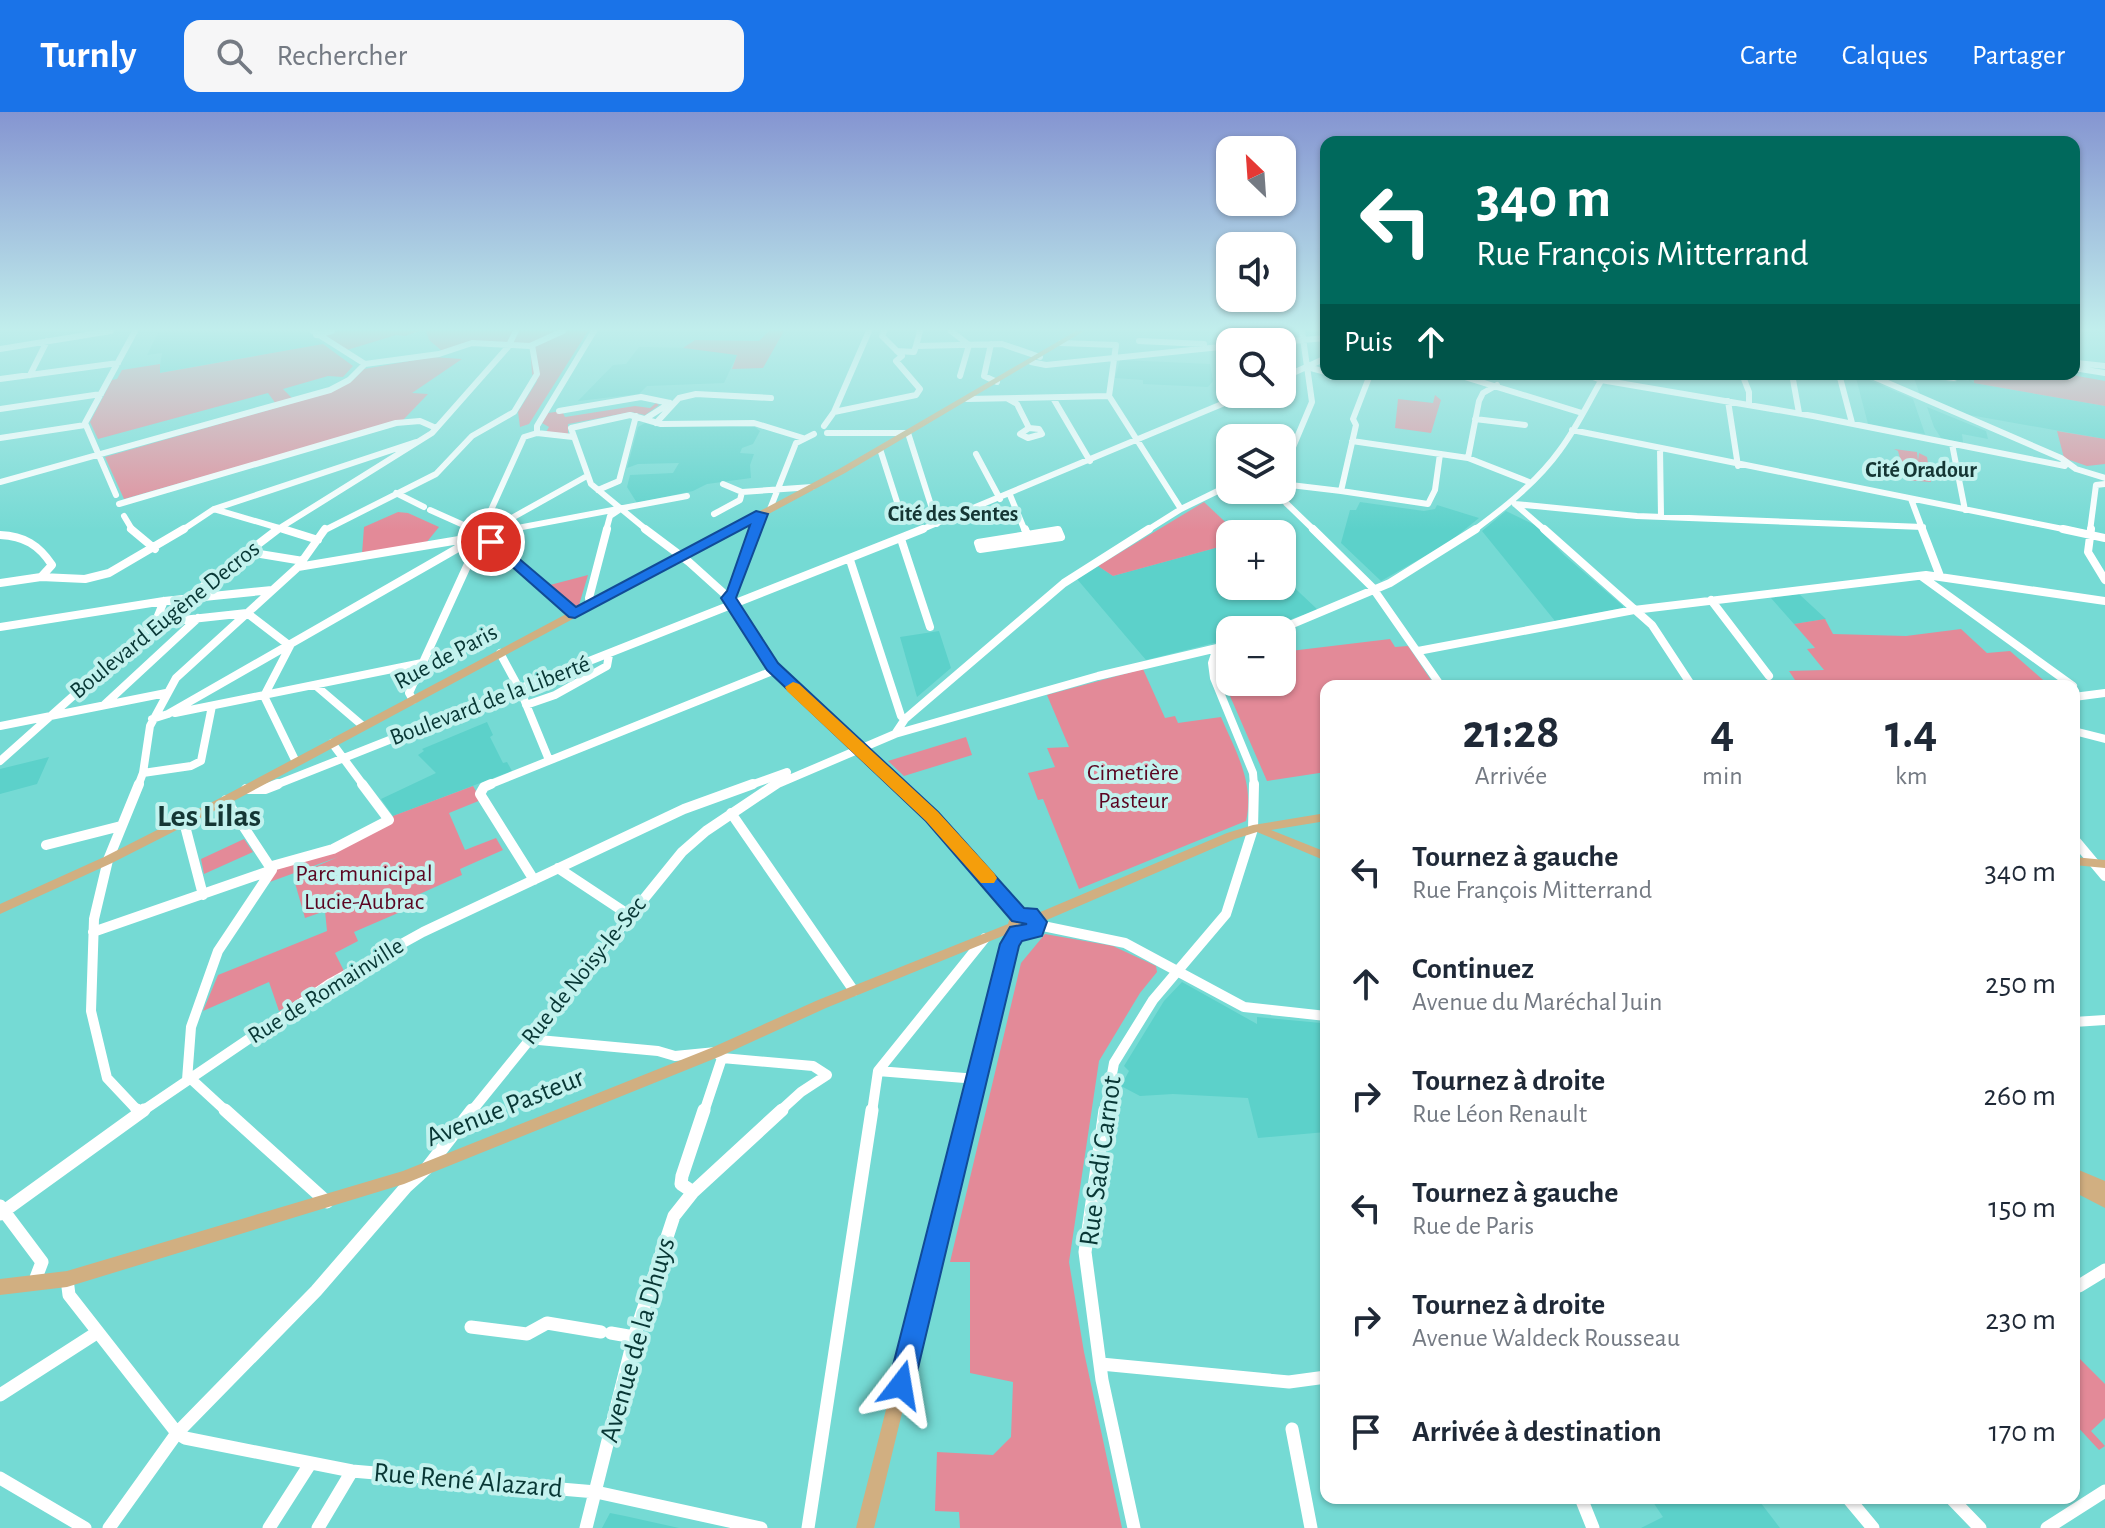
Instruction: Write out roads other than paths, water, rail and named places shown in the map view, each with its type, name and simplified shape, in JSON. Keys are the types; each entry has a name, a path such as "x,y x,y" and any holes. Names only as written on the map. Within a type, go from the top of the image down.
{"main road":[{"name":"Rue de Paris","path":"0,909 108,860 245,790 766,512 970,397"},
{"path":"865,1528 1016,925 1030,915 1037,922 1253,829 1320,818"},
{"path":"1253,829 1320,855"},
{"path":"2080,862 2100,864"},
{"name":"Avenue Pasteur","path":"0,1287 67,1279 327,1202 427,1168 719,1055 854,991 1016,925 1032,933 1037,922"},
{"path":"2080,1178 2105,1188"},
{"path":"2080,1188 2105,1201"}],"street":[{"path":"0,406 80,397"},
{"path":"85,425 99,397"},
{"path":"0,482 305,397"},
{"name":"Boulevard Eugène Decros","path":"0,761 155,623 277,529 419,443 464,397"},
{"path":"140,1113 107,1078 91,1011 93,932 108,860 143,773 152,719 176,678 300,564 325,529 341,518 436,474 472,436 514,412 523,397"},
{"path":"536,432 556,397"},
{"path":"559,411 641,397"},
{"path":"642,397 675,401 694,397"},
{"path":"760,397 771,398"},
{"path":"826,430 840,397"},
{"path":"834,412 906,397"},
{"path":"967,399 1079,397"},
{"path":"1110,397 1136,443 1181,509"},
{"path":"1296,436 1312,402 1311,397"},
{"path":"1341,491 1356,425 1353,419 1360,397"},
{"path":"1468,458 1482,397"},
{"path":"1534,397 1582,413"},
{"path":"1296,624 1375,591 1461,541 1511,503 1553,459 1591,397"},
{"path":"1708,397 2065,466 2105,481"},
{"path":"1749,397 1749,405"},
{"path":"1796,397 1799,413"},
{"path":"1845,397 1852,423"},
{"path":"1920,397 2061,458 2068,466 2105,481"},
{"path":"1007,398 1017,404 1029,428"},
{"path":"1017,404 1025,398"},
{"path":"1053,398 1090,461"},
{"path":"645,419 675,401"},
{"path":"656,423 675,401"},
{"path":"1728,401 1738,466"},
{"name":"Boulevard de la Liberté","path":"245,790 265,789 609,655 731,602 850,560 1010,495 1216,407"},
{"path":"598,490 619,481 636,416"},
{"path":"803,438 754,423 656,423 636,416 573,426 573,437 587,476 598,490 619,510 682,556 731,602 775,670 932,817 1016,925"},
{"path":"1475,419 1525,425"},
{"path":"119,504 396,423 420,421 436,428"},
{"path":"85,425 116,495"},
{"path":"0,438 85,425"},
{"path":"731,602 775,490 796,443 803,438 826,430 856,436 908,433 937,524"},
{"path":"1572,430 2105,538"},
{"path":"486,533 524,437 536,432 573,437"},
{"path":"1352,441 1468,458 1529,482"},
{"path":"0,583 41,577 80,579 102,576 155,549 214,509 409,442 419,443"},
{"path":"1952,444 1965,510"},
{"path":"1660,448 1661,516"},
{"path":"880,449 897,502"},
{"path":"976,454 1000,499"},
{"path":"1296,486 1428,504 1435,490 1440,454"},
{"path":"2061,458 2065,466"},
{"path":"168,714 587,476"},
{"path":"2105,481 2096,485 2088,534 2088,552 2105,580"},
{"path":"723,484 742,492 812,487"},
{"path":"714,514 740,500 742,492"},
{"path":"895,734 905,719 1064,583 1181,509 1216,492"},
{"path":"396,493 486,533 575,613"},
{"path":"1010,495 1029,538"},
{"path":"248,552 300,564 474,540 486,533 687,496"},
{"path":"1911,499 1940,576"},
{"path":"1511,503 1661,516 1923,527"},
{"path":"1511,503 1658,633 1688,680"},
{"path":"2092,503 2105,505"},
{"path":"1287,504 1375,591 1437,680"},
{"path":"214,509 318,540"},
{"path":"590,605 589,598 610,516 619,510"},
{"path":"124,516 130,529 155,549"},
{"path":"0,535 22,537 38,546 52,565 41,577"},
{"path":"1029,538 980,549 978,543 1029,538"},
{"path":"901,539 930,627"},
{"path":"413,700 409,693 474,540"},
{"path":"850,560 901,716 905,719"},
{"path":"1418,651 1634,610 1921,576 1940,576 2105,601"},
{"path":"1921,576 2066,680"},
{"path":"0,627 164,601 272,590"},
{"path":"1711,600 1769,676"},
{"path":"164,601 155,623 247,613 290,646"},
{"path":"104,705 198,618"},
{"path":"264,696 290,646"},
{"path":"858,747 1098,676 1216,648"},
{"name":"Rue Sadi Carnot","path":"1216,651 1212,663 1216,683"},
{"path":"500,653 520,690 549,760"},
{"path":"526,705 555,695 607,666 609,655"},
{"path":"152,719 422,663"},
{"path":"534,880 480,794 481,789 775,670"},
{"path":"315,685 363,726"},
{"path":"2080,691 2084,694"},
{"path":"0,726 166,693"},
{"path":"2080,695 2105,693"},
{"path":"264,696 296,762"},
{"name":"Rue Sadi Carnot","path":"1134,1528 1102,1380 1085,1252 1114,1063 1153,1000 1226,914 1253,829 1256,801 1253,773 1221,696"},
{"path":"143,773 191,766 201,761 212,706"},
{"path":"2080,733 2105,739"},
{"path":"93,932 287,864 387,823 389,817 332,743"},
{"name":"Rue de Romainville","path":"2,1210 323,988 423,932 684,809 776,780 858,747"},
{"name":"Rue de Noisy-le-Sec","path":"109,1528 177,1433 316,1291 406,1187 427,1168 528,1039 682,852 776,780"},
{"path":"226,800 272,868"},
{"path":"731,813 854,991"},
{"path":"184,822 203,895"},
{"path":"46,845 121,826"},
{"path":"2080,845 2100,864 2105,876"},
{"path":"272,868 218,951 191,1027 188,1079 327,1202"},
{"path":"558,868 629,915"},
{"path":"1037,922 1125,943 1244,1007 1320,1016"},
{"path":"808,1528 878,1071 986,937"},
{"path":"2080,1022 2105,1020"},
{"path":"528,1039 658,1051 675,1056 719,1055 682,1176 681,1184 693,1192"},
{"name":"Avenue de la Dhuys","path":"586,1528 634,1337 674,1216 693,1192 801,1092 827,1075 813,1066 719,1055"},
{"path":"878,1071 977,1079"},
{"path":"2,1210 42,1262 34,1283"},
{"path":"2080,1285 2105,1270"},
{"path":"67,1279 69,1295 177,1433"},
{"path":"471,1327 527,1334 547,1323 634,1337"},
{"path":"0,1395 98,1332"},
{"path":"1101,1364 1289,1382 1320,1378"},
{"path":"1292,1429 1311,1528"},
{"name":"Rue René Alazard","path":"177,1433 185,1438 352,1471 596,1492 761,1528"},
{"path":"269,1528 310,1464"},
{"path":"318,1528 352,1471"},
{"path":"0,1478 77,1526"},
{"path":"2080,1500 2105,1491"},
{"path":"1583,1504 1593,1528"},
{"path":"1853,1504 1873,1528"},
{"path":"1957,1504 1980,1528"},
{"path":"2047,1528 2072,1504"}],"district":[{"name":"Cité Oradour","path":"1921,470"},
{"name":"Cité des Sentes","path":"953,514"},
{"name":"Les Lilas","path":"209,816"}],"park label":[{"name":"Cimetière Pasteur","path":"1133,787"},
{"name":"Parc municipal Lucie-Aubrac","path":"364,888"}]}
